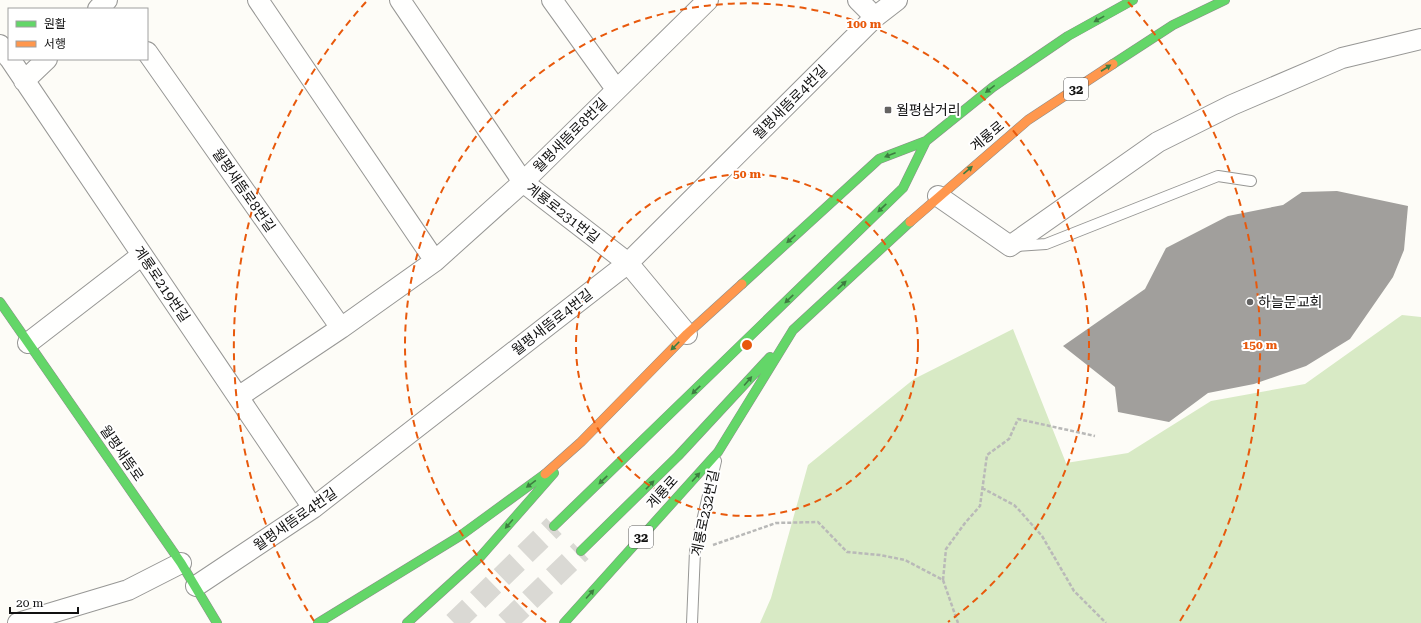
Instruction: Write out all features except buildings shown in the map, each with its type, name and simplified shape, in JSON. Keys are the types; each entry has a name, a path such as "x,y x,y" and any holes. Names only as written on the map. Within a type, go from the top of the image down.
{"main road":[{"path":"407,623 481,556 581,442 686,334 879,159 926,141 999,82 1068,36 1133,0"},
{"name":"계룡로","path":"793,330 938,196 1028,120 1173,25 1225,0"},
{"path":"554,526 903,188 926,141"},
{"name":"월평새뜸로","path":"0,302 181,563 217,623"},
{"path":"581,551 642,493 727,404 793,330"},
{"name":"32","path":"718,452 793,330"},
{"path":"318,623 460,536 547,472 581,442"},
{"name":"계룡로","path":"564,623 718,452"}],"street":[{"path":"86,0 92,8"},
{"path":"99,8 107,0"},
{"path":"258,0 435,260"},
{"name":"계룡로231번길","path":"400,0 523,182 628,263 686,334"},
{"name":"월평새뜸로8번길","path":"552,0 616,89"},
{"name":"월평새뜸로8번길","path":"238,396 341,328 435,260 523,182 616,89 689,7 708,0"},
{"path":"858,0 875,17"},
{"name":"월평새뜸로4번길","path":"196,586 313,508 628,263 875,17 897,0"},
{"path":"938,196 1010,246 1158,142 1232,105 1342,58 1398,43 1421,40"},
{"name":"계룡로219번길","path":"0,45 8,57"},
{"name":"월평새뜸로8번길","path":"148,53 341,328"},
{"name":"계룡로219번길","path":"10,60 313,508"},
{"path":"24,81 46,60"},
{"path":"28,343 142,255"},
{"path":"18,623 128,590 181,563"}],"lane":[{"path":"1010,246 1046,244 1218,176 1251,181"},
{"name":"계룡로232번길","path":"692,623 695,551 718,452"}],"path":[{"path":"958,623 943,580 946,549 965,523 980,506 987,455 1008,439 1018,419 1095,436"},
{"path":"982,488 1014,505 1019,510 1042,536 1074,591 1106,623"},
{"path":"695,551 776,523 818,522 847,552 880,554 905,560 943,580"}],"green space":[{"path":"1402,315 1421,317 1421,623 760,623 771,598 808,465 914,379 1013,329 1066,463 1128,453 1211,401 1305,384"}],"tunnel":[{"path":"454,623 554,526"},
{"path":"506,623 581,551"}],"traffic: fast":[{"path":"742,284 879,159 926,141 993,87 1068,36 1133,0"},
{"path":"1113,64 1173,25 1225,0"},
{"path":"554,526 903,188 926,141"},
{"path":"564,623 718,452 793,330 910,222"},
{"path":"0,302 181,563 217,623"},
{"path":"581,551 678,456 770,357"},
{"path":"407,623 481,556 554,473"},
{"path":"318,623 460,536 545,474"}],"traffic: slow":[{"path":"910,222 1028,120 1113,64"},
{"path":"545,474 581,442 687,334 742,284"}],"place":[{"name":"월평삼거리","path":"888,110"},
{"name":"하늘문교회","path":"1250,302"}]}
